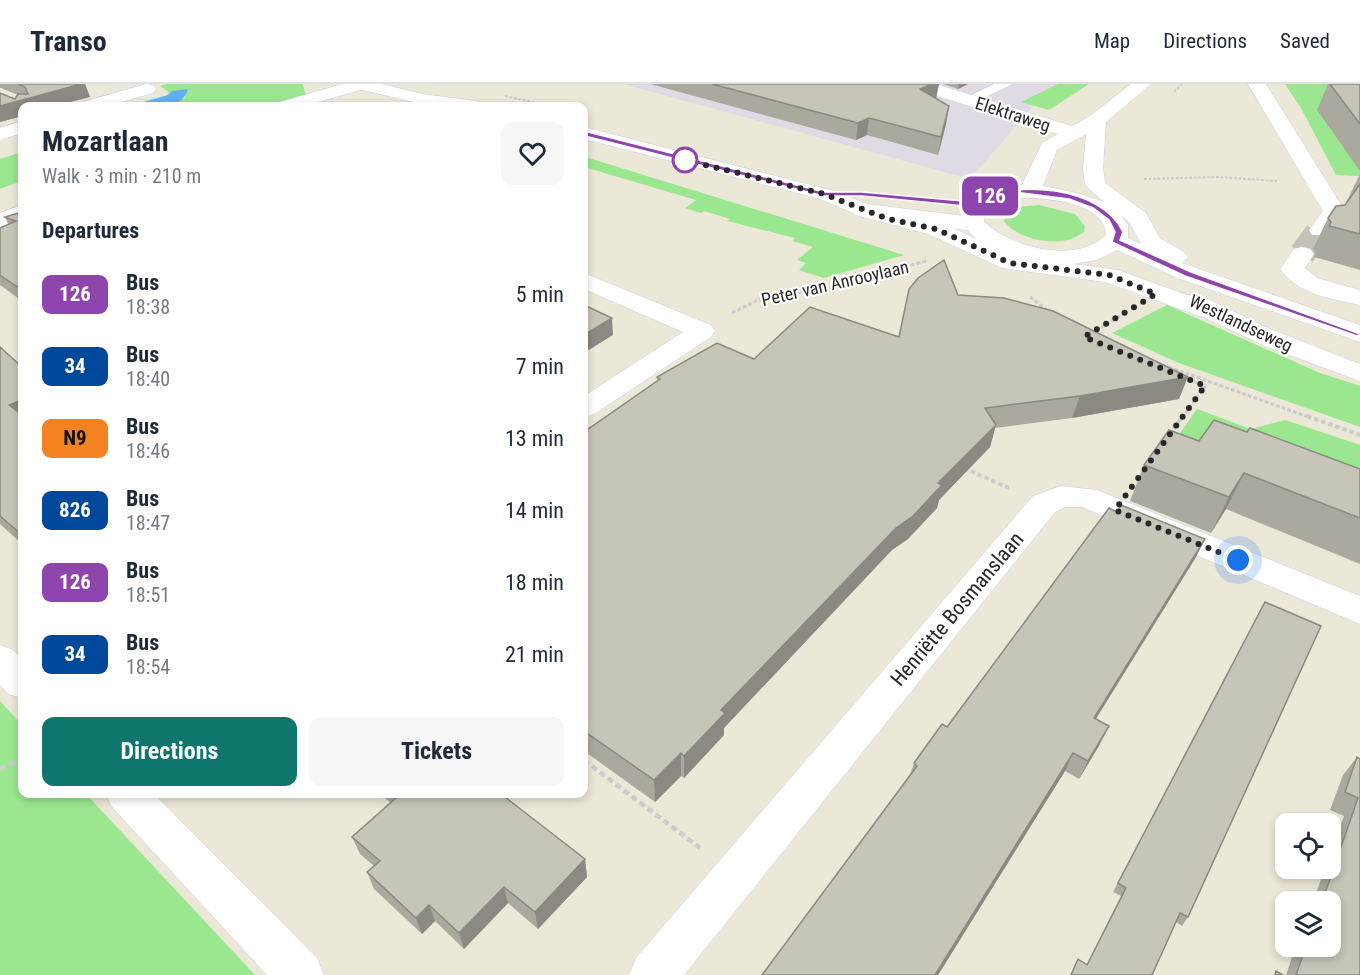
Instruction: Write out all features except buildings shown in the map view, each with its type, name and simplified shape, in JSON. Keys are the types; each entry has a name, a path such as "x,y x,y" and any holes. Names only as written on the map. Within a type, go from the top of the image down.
{"street":[{"path":"299,102 360,84 422,99 446,102"},
{"path":"412,84 438,91 463,102"},
{"name":"Elektraweg","path":"918,84 1074,133"},
{"path":"1030,191 1049,147 1097,120 1142,84"},
{"path":"1257,84 1334,211 1320,230"},
{"path":"103,102 147,89"},
{"path":"1097,120 1093,169 1095,185 1138,218 1151,242 1160,250 1249,296"},
{"path":"0,134 18,128"},
{"path":"1071,197 1074,133"},
{"path":"588,134 824,194 863,210 936,229 1010,263 1109,275 1210,312"},
{"path":"824,194 862,194 974,214 992,240 1022,251 1058,256 1091,253 1106,248 1115,241 1119,232 1113,219 1096,206 1071,197 1030,191 997,194 974,214 910,214 863,210"},
{"path":"0,221 18,214"},
{"name":"Westlandseweg","path":"1115,241 1188,274 1360,334"},
{"name":"Westlandseweg","path":"1091,253 1168,286 1210,312 1360,373"},
{"path":"1302,254 1292,269 1308,283 1360,298"},
{"path":"588,282 702,331"},
{"path":"588,405 702,331"},
{"path":"1044,504 1061,496 1086,497 1360,611"},
{"name":"Henriëtte Bosmanslaan","path":"653,975 1044,504"},
{"path":"0,660 18,679"},
{"path":"131,798 300,975"}],"lane":[{"path":"968,100 1006,84"}],"path":[{"path":"1181,85 1190,86"},
{"path":"1141,179 1218,177 1317,183"},
{"name":"Peter van Anrooylaan","path":"702,331 762,298 834,286 928,260"},
{"path":"1025,292 1048,311"},
{"path":"1095,342 1084,337 1156,294"},
{"path":"1083,330 1101,338"},
{"path":"1153,361 1360,435"},
{"path":"1161,368 1205,386 1164,443"},
{"path":"960,467 1044,504"},
{"path":"0,769 18,761"},
{"path":"588,763 735,876"}],"shaded area":[{"path":"623,84 1067,84 1034,105 970,179"}],"green space":[{"path":"167,84 303,84 305,93 309,94 282,102 178,102 186,97 172,92 168,95 141,102 167,95 169,92 160,86"},
{"path":"1058,84 1089,84 1049,110 1021,102"},
{"path":"1285,84 1360,84 1360,176 1336,175 1301,108"},
{"path":"18,153 18,182 0,189 0,159"},
{"path":"588,158 904,255 824,278 799,270 806,263 797,260 813,247 793,241 795,238 727,221 730,219 704,211 701,213 685,208 696,200 588,168"},
{"path":"1039,205 1075,214 1085,226 1084,232 1065,240 1042,241 1020,234 1004,221 1008,211 1015,207"},
{"path":"1167,305 1320,373 1360,386 1360,427 1179,363 1112,333"},
{"path":"1197,409 1251,429 1285,420 1360,445 1360,508 1176,439"},
{"path":"0,701 18,721 18,798 90,798 255,975 0,975"}],"water":[{"path":"188,89 179,102 144,102 168,95 172,91"}],"tunnel":[{"path":"1302,254 1320,230"}],"bus line":[{"name":"126","path":"588,134 824,194 862,194 975,204 990,196 1022,190 1071,197 1096,206 1113,219 1119,232 1115,241 1188,274 1360,334"}],"route":[{"path":"685,160 824,194 888,219 936,229 993,258 1010,263 1039,269 1109,275 1156,294 1084,337 1205,386 1115,510 1238,560"}]}
